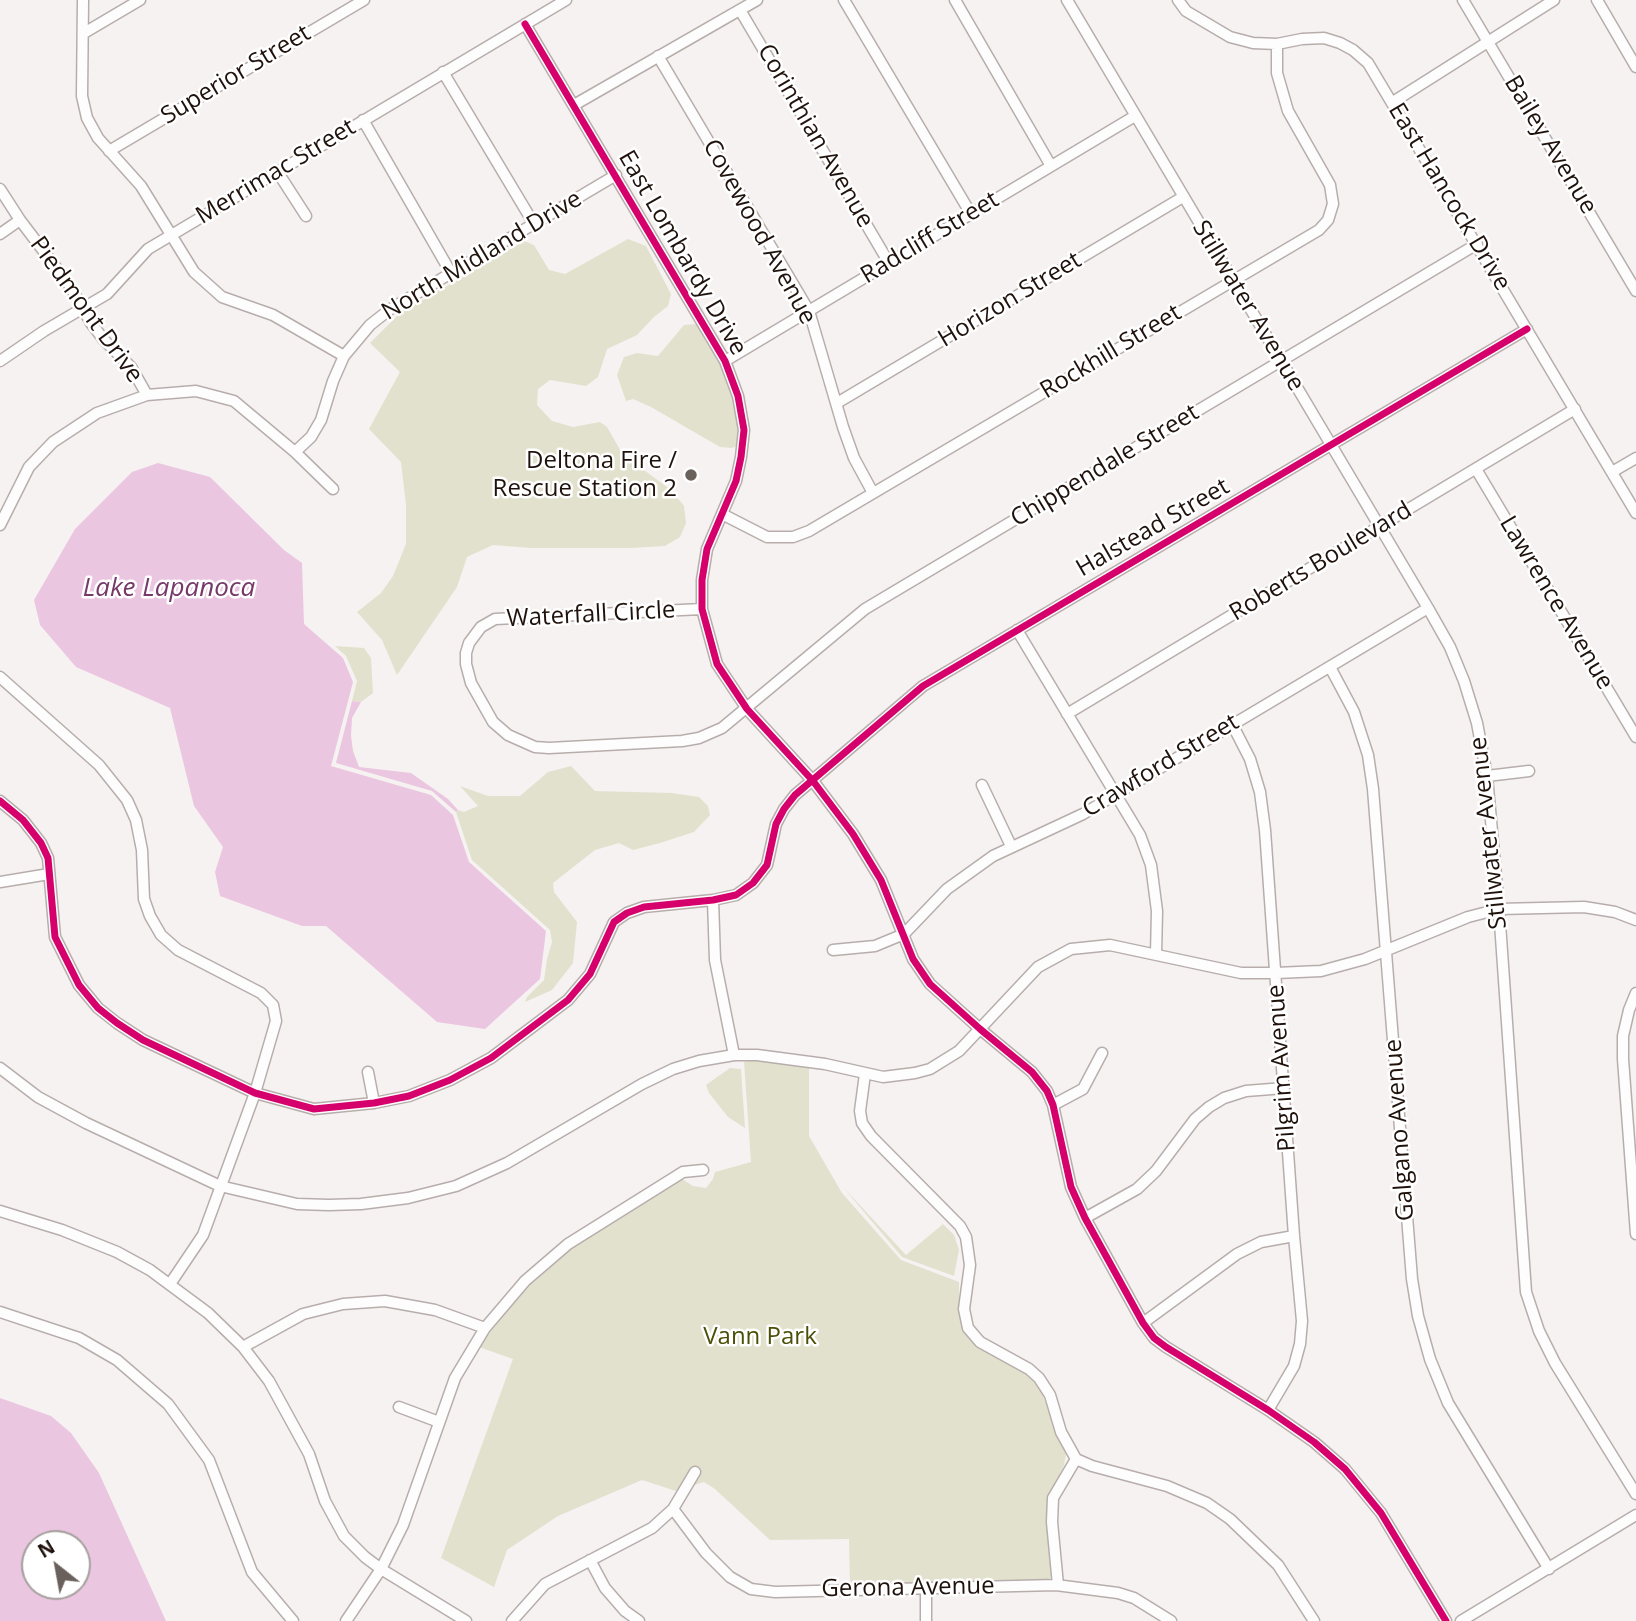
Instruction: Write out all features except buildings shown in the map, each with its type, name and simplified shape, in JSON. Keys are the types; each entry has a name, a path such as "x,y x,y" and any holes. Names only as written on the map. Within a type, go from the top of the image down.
{"street":[{"path":"83,0 82,96 87,118 98,138 141,186 194,272 222,297 273,315 344,356"},
{"path":"84,33 140,0"},
{"name":"Superior Street","path":"109,151 364,0"},
{"name":"Merrimac Street","path":"0,361 107,294 148,248 566,0"},
{"path":"574,105 757,0"},
{"path":"844,0 971,214"},
{"path":"955,0 1051,166"},
{"name":"Stillwater Avenue","path":"1067,0 1428,608 1450,647 1464,681 1477,723 1487,776 1526,1292 1539,1331 1555,1363 1636,1494"},
{"name":"East Hancock Drive","path":"1178,0 1186,11 1230,37 1253,43 1277,44 1302,38 1324,38 1340,43 1368,63 1636,513"},
{"name":"Bailey Avenue","path":"1463,0 1636,291"},
{"path":"1392,102 1554,0"},
{"path":"1597,0 1636,67"},
{"name":"Corinthian Avenue","path":"740,10 889,263"},
{"name":"East Lombardy Drive","path":"525,24 725,361 738,396 744,430 736,481 707,549 702,580 702,609 717,664 747,709 813,781 853,834 881,880 913,959 930,984 1032,1072 1047,1091 1053,1105 1072,1187 1085,1218 1154,1338 1268,1409 1314,1442 1345,1469 1381,1513 1446,1621"},
{"name":"Rockhill Street","path":"722,514 767,537 793,537 809,531 1319,230 1328,220 1333,204 1330,185 1288,111 1279,85 1277,44"},
{"name":"Covewood Avenue","path":"658,56 809,311 854,458 873,493"},
{"path":"443,72 534,224"},
{"name":"Radcliff Street","path":"725,361 1135,116"},
{"path":"362,120 452,273"},
{"path":"277,171 306,216"},
{"name":"North Midland Drive","path":"295,452 311,437 321,420 344,356 370,325 389,310 616,175"},
{"name":"Piedmont Drive","path":"0,190 65,278 91,323 131,367 147,395"},
{"name":"Horizon Street","path":"837,403 1183,197"},
{"path":"0,234 20,220"},
{"name":"Chippendale Street","path":"747,709 865,609 1477,244"},
{"name":"Halstead Street","path":"0,801 23,821 41,843 48,858 55,937 79,985 98,1008 143,1040 255,1093 314,1108 374,1103 409,1096 450,1080 491,1058 568,1000 590,974 614,922 628,913 644,907 736,895 753,883 766,865 776,824 795,795 923,686 1527,329"},
{"path":"0,525 29,467 53,442 97,413 147,395 196,391 234,401 295,452 333,489"},
{"name":"Roberts Boulevard","path":"1068,714 1574,409"},
{"path":"1612,472 1636,458"},
{"name":"Lawrence Avenue","path":"1476,469 1636,737"},
{"name":"Crawford Street","path":"904,934 947,889 973,869 1011,846 1054,829 1428,608"},
{"name":"Waterfall Circle","path":"702,609 495,620 481,627 469,643 466,664 471,684 493,722 508,735 535,747 699,738 722,729 747,709"},
{"path":"1017,630 1140,835 1151,865 1157,911 1156,954"},
{"name":"Galgano Avenue","path":"1329,667 1354,712 1368,755 1378,832 1412,1279 1418,1316 1430,1359 1448,1403 1549,1569"},
{"path":"0,677 99,765 127,800 136,820 142,850 144,899 161,935 178,950 261,993 273,1005 276,1021 255,1093 203,1236 170,1284"},
{"name":"Pilgrim Avenue","path":"1232,724 1250,760 1260,792 1265,830 1302,1321 1294,1366 1268,1409"},
{"path":"1487,776 1529,771"},
{"path":"982,785 1011,846"},
{"path":"0,882 49,874"},
{"path":"713,900 715,960 734,1055"},
{"path":"0,1068 38,1097 86,1123 220,1186 297,1203 329,1205 408,1198 456,1186 507,1163 578,1124 642,1084 673,1069 734,1055 783,1058 883,1077 930,1069 959,1051 1038,967 1071,949 1110,945 1241,973 1321,971 1387,951 1468,917 1499,909 1584,907 1636,919"},
{"path":"833,950 875,946 904,934"},
{"path":"1636,993 1623,1036 1631,1088 1636,1234"},
{"path":"1053,1105 1083,1089 1102,1053"},
{"path":"368,1072 374,1103"},
{"path":"865,1074 860,1111 862,1123 871,1136 960,1226 966,1237 970,1265 964,1309 968,1328 979,1342 1029,1369 1039,1378 1050,1395 1061,1432 1076,1459 1092,1466 1167,1486 1207,1503 1230,1518 1278,1564 1314,1621"},
{"path":"1085,1218 1137,1189 1156,1171 1195,1119 1209,1107 1224,1098 1246,1091 1284,1088"},
{"path":"346,1621 381,1569 403,1525 455,1378 485,1328 525,1281 568,1244 683,1172 703,1170"},
{"path":"0,1211 62,1230 117,1252 150,1270 208,1313 243,1347 269,1381 294,1422 309,1454 325,1500 344,1536 381,1569 466,1621"},
{"path":"1143,1323 1237,1254 1261,1242 1294,1236"},
{"path":"243,1347 303,1314 342,1304 385,1301 435,1310 485,1328"},
{"path":"0,1312 79,1338 117,1360 168,1404 209,1460 252,1572 293,1621"},
{"path":"399,1407 439,1422"},
{"path":"1058,1585 1052,1522 1054,1498 1076,1459"},
{"path":"512,1621 545,1584 652,1528 673,1509 695,1472"},
{"name":"Gerona Avenue","path":"673,1509 706,1553 730,1577 751,1589 775,1592 1058,1585 1118,1593 1143,1603 1171,1621"},
{"path":"1461,1621 1636,1515"},
{"path":"590,1560 605,1588 625,1611 639,1621"},
{"path":"926,1587 926,1621"}],"green space":[{"path":"628,239 646,246 671,294 668,306 637,335 607,349 598,377 586,386 550,380 538,389 537,405 552,421 573,427 600,422 607,427 623,455 670,489 684,506 686,523 680,537 665,546 630,548 531,548 493,545 467,557 457,587 397,675 382,640 357,612 381,593 393,576 406,544 406,505 401,462 369,429 400,372 370,343 399,314 524,241 534,245 549,270 565,274"},
{"path":"699,324 724,371 734,403 739,432 737,446 732,448 720,447 633,399 626,401 617,375 624,357 637,353 658,356 684,325"},
{"path":"335,646 364,648 371,658 373,693 361,702 352,701 357,681 346,656"},
{"path":"571,766 595,791 671,793 699,797 708,806 710,815 694,832 660,843 633,850 619,843 595,850 553,883 554,892 577,922 573,963 552,990 525,1002 544,980 552,942 550,930 472,860 456,812 464,812 478,806 460,786 488,796 520,796 548,772"},
{"name":"Vann Park","path":"775,1061 809,1068 809,1136 842,1193 901,1260 959,1282 959,1308 963,1327 1030,1376 1041,1391 1066,1454 1049,1499 1048,1538 1055,1568 1050,1578 1045,1581 850,1584 849,1539 770,1540 704,1482 676,1491 642,1480 558,1516 507,1550 494,1587 441,1558 513,1359 479,1347 518,1296 577,1244 682,1179 693,1186 706,1188 715,1172 751,1162 744,1062"},
{"path":"730,1068 741,1069 745,1128 728,1117 706,1085"},
{"path":"843,1187 906,1255 943,1224 954,1235 959,1250 954,1276 902,1257"}],"water":[{"name":"Lake Lapanoca","path":"158,463 210,477 284,550 302,563 304,624 343,658 353,682 331,766 431,795 453,815 469,862 546,931 540,979 485,1029 437,1022 326,926 302,926 220,896 215,872 223,847 194,806 170,708 76,667 40,625 34,600 75,529 132,472"},
{"path":"352,701 361,702 352,718 351,736 359,767 411,773 448,799 458,810 456,812 432,791 336,763"},
{"path":"0,1398 51,1416 71,1433 99,1473 166,1621 0,1621"}],"cycle path":[{"path":"525,24 725,361 738,396 744,430 741,457 736,481 707,549 702,580 702,609 717,664 747,709 813,781 853,834 881,880 913,959 930,984 1032,1072 1047,1091 1053,1105 1071,1187 1085,1218 1154,1338 1268,1410 1314,1442 1345,1469 1381,1513 1446,1621"},
{"path":"0,801 23,820 41,843 48,858 55,937 79,985 98,1008 117,1023 143,1040 255,1093 314,1109 374,1103 409,1096 450,1080 491,1058 568,1000 590,974 614,922 627,913 644,907 736,895 753,883 767,865 776,824 795,795 923,686 1527,329"}],"place":[{"name":"Deltona Fire / Rescue Station 2","path":"691,475"}]}
